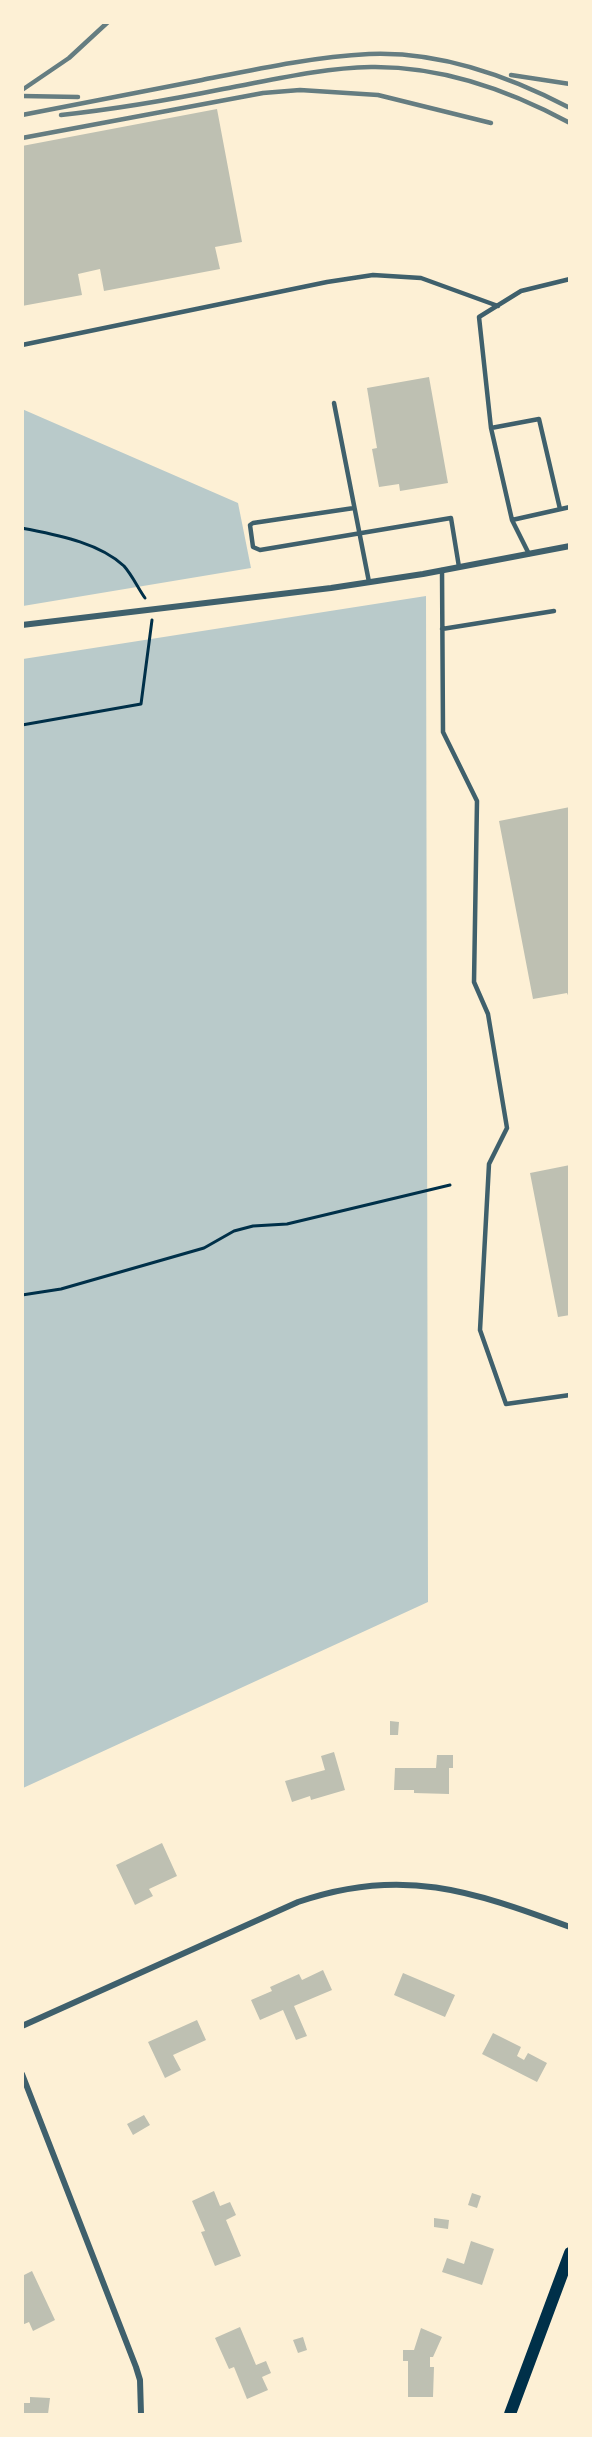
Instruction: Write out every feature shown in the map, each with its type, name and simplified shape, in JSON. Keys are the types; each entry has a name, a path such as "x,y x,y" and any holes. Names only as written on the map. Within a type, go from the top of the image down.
{"main road":[{"path":"510,2415 570,2253"}],"street":[{"path":"22,626 369,582 570,546"},
{"path":"22,2026 298,1902 343,1888 389,1883 462,1892 515,1907 570,1927"},
{"path":"22,2074 136,2367 140,2380 141,2415"}],"lane":[{"path":"22,345 327,282 373,275 421,278 498,306"},
{"path":"529,554 512,520 491,428 479,317 521,291 570,279"},
{"path":"334,403 369,582"},
{"path":"491,428 540,419 560,509"},
{"path":"512,520 570,507"},
{"path":"354,508 254,523 250,525 253,547 260,550 451,518 459,567"},
{"path":"442,570 443,732 477,801 474,982 488,1014 507,1128 489,1164 480,1330 506,1404 570,1395"},
{"path":"442,630 554,611"}],"path":[{"path":"22,528 54,535 106,552 126,568 153,609 141,704 22,724"},
{"path":"22,1295 61,1289 204,1248 234,1231 253,1226 287,1224 450,1185"}],"shaded area":[{"path":"22,409 238,503 251,568 23,606"},
{"path":"426,596 428,1602 23,1788 23,659"}],"building":[{"path":"217,109 242,242 215,247 220,269 104,291 100,269 78,274 82,295 22,306 22,146"},
{"path":"429,377 448,483 400,491 399,484 379,487 372,449 377,448 367,388"},
{"path":"570,807 570,1000 567,993 533,999 499,821"},
{"path":"570,1165 570,1315 558,1317 530,1173"},
{"path":"390,1721 399,1722 398,1735 390,1735"},
{"path":"334,1752 345,1790 311,1800 310,1796 292,1802 285,1781 325,1770 321,1756"},
{"path":"437,1755 453,1755 453,1768 449,1768 449,1794 394,1790 395,1768 436,1768"},
{"path":"162,1843 177,1876 149,1889 153,1896 135,1905 116,1865"},
{"path":"323,1970 332,1990 294,2006 307,2036 296,2040 283,2010 260,2020 251,2000 272,1991 270,1987 299,1974 302,1980"},
{"path":"403,1973 455,1995 445,2017 394,1995"},
{"path":"197,2020 206,2040 173,2055 181,2070 165,2078 148,2042"},
{"path":"493,2033 521,2047 517,2056 524,2060 528,2053 547,2063 537,2082 482,2054"},
{"path":"144,2115 150,2125 133,2135 127,2124"},
{"path":"214,2191 220,2206 230,2202 236,2215 226,2220 241,2256 215,2266 201,2232 205,2231 192,2201"},
{"path":"472,2193 481,2196 477,2208 468,2205"},
{"path":"434,2218 449,2220 448,2229 434,2227"},
{"path":"471,2241 494,2249 482,2285 442,2272 447,2258 464,2264"},
{"path":"32,2271 55,2320 33,2331 29,2322 22,2325 22,2276"},
{"path":"240,2327 256,2365 266,2361 271,2373 262,2377 268,2390 247,2399 234,2367 229,2369 215,2338"},
{"path":"421,2328 442,2337 433,2357 430,2357 430,2367 434,2367 433,2397 408,2397 408,2361 403,2361 403,2350 414,2350"},
{"path":"303,2337 307,2350 298,2353 293,2340"},
{"path":"30,2397 50,2398 48,2414 22,2414 22,2403 30,2403"}],"railway":[{"path":"22,90 69,58 108,22"},
{"path":"22,115 285,64 369,54 395,54 447,61 498,76 570,108"},
{"path":"61,115 163,100 315,72 371,67 423,71 474,82 523,100 570,123"},
{"path":"511,75 570,84"},
{"path":"22,138 263,93 300,90 378,95 491,123"},
{"path":"22,96 78,97"}]}
